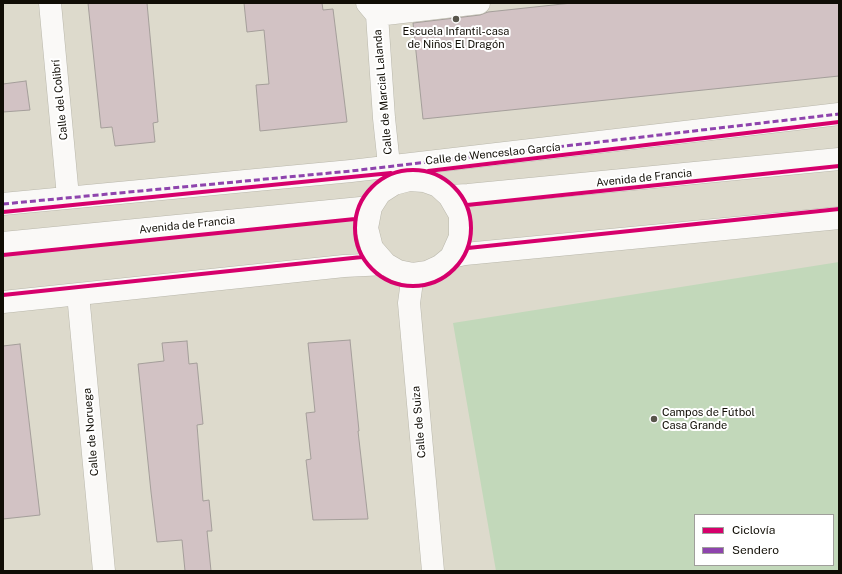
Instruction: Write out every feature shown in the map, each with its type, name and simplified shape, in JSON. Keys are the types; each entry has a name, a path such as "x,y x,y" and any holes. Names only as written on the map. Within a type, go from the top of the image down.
{"street":[{"name":"Calle del Colibrí","path":"50,3 68,197"},
{"path":"372,9 479,3"},
{"name":"Calle de Marcial Lalanda","path":"372,9 392,175"},
{"name":"Calle de Wenceslao García","path":"3,204 351,171 392,175 839,114"},
{"name":"Avenida de Francia","path":"449,196 839,159"},
{"path":"392,175 409,180 424,180 438,186 449,196 460,215 460,237 450,257 440,266 427,272 413,274 398,271 386,264 372,248 367,228 371,207 392,175"},
{"name":"Avenida de Francia","path":"3,243 371,207"},
{"path":"450,257 465,254 839,218"},
{"path":"3,302 344,266 386,264"},
{"name":"Calle de Suiza","path":"413,274 409,303 432,571"},
{"name":"Calle de Noruega","path":"78,294 104,571"}],"green space":[{"name":"Campos de Fútbol Casa Grande","path":"839,262 839,571 496,571 453,323"}],"building":[{"path":"88,3 147,3 158,122 153,123 155,142 115,146 112,127 101,128"},
{"path":"244,3 322,3 323,10 333,9 347,122 260,131 256,85 269,84 264,30 247,32"},
{"path":"572,3 839,3 839,76 423,119 413,23 480,15 488,12"},
{"path":"26,81 30,110 3,112 3,84"},
{"path":"350,340 368,519 313,520 306,460 311,459 306,413 315,412 308,343"},
{"path":"187,341 189,364 197,363 203,424 197,425 203,501 209,500 212,531 207,531 211,571 185,571 182,540 157,542 151,492 138,364 164,361 162,343"},
{"path":"20,344 40,515 3,519 3,346"}],"marked path":[{"path":"3,204 351,171 839,114"}],"cycle path":[{"path":"428,171 839,122"},
{"path":"467,205 839,166"},
{"path":"413,170 435,174 445,179 454,187 462,196 467,206 471,228 467,250 462,260 454,269 445,277 435,282 413,286 391,282 381,277 372,269 364,260 359,250 355,228 359,206 364,196 372,187 381,179 391,174 413,170"},
{"path":"3,212 391,173"},
{"path":"468,248 839,209"},
{"path":"3,255 355,219"},
{"path":"3,295 362,257"}],"place":[{"name":"Escuela Infantil-casa de Niños El Dragón","path":"456,19"},
{"name":"Campos de Fútbol Casa Grande","path":"654,419"}]}
